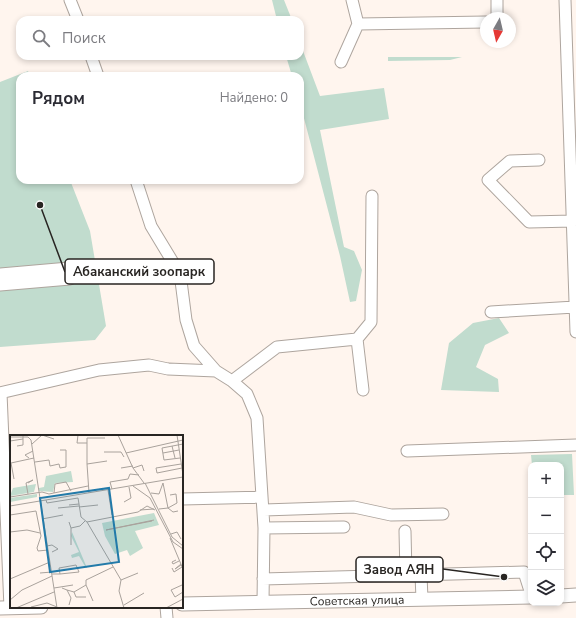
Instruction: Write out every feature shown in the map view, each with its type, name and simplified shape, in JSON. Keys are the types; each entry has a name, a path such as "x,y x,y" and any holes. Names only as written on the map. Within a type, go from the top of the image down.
{"main road":[{"name":"Советская улица","path":"183,604 528,595"},
{"path":"564,596 576,595"}],"street":[{"path":"70,0 76,16"},
{"path":"341,62 358,24 352,0"},
{"path":"497,0 497,12"},
{"path":"566,0 572,80 574,183 573,221 576,332"},
{"path":"358,24 480,22"},
{"path":"92,60 97,72"},
{"path":"539,160 510,161 488,180 529,222 573,221"},
{"path":"137,184 152,226 174,264 181,281 186,320 194,346 216,370 247,394 258,418 264,510 263,602"},
{"path":"363,390 358,339 371,322 372,196"},
{"path":"0,274 69,268 70,279 0,285"},
{"path":"491,312 575,307"},
{"path":"232,381 277,347 358,339"},
{"path":"5,608 1,393 100,370 149,365 168,369 216,370"},
{"path":"407,450 576,445"},
{"path":"183,499 262,497"},
{"path":"264,510 354,507 391,515 443,514"},
{"path":"264,528 344,527"},
{"path":"405,531 406,574"},
{"path":"263,579 524,572 528,585"},
{"path":"421,575 422,599"},
{"path":"166,608 167,618"}],"green space":[{"path":"272,0 284,0 290,16 276,16"},
{"path":"304,54 320,96 384,88 389,119 320,130 344,247 354,251 362,270 356,301 350,302 340,256 304,118 304,72 291,72 287,60 304,60"},
{"path":"388,57 462,57 450,60 388,61"},
{"path":"16,76 16,184 72,184 90,231 106,326 95,340 0,347 0,82"},
{"path":"499,318 509,333 485,345 476,367 498,379 499,392 441,390 449,343 473,323"},
{"path":"572,454 574,495 564,495 564,462 532,462 531,455"}],"place":[{"name":"Абаканский зоопарк","path":"40,205"},
{"name":"Завод АЯН","path":"504,577"}]}
